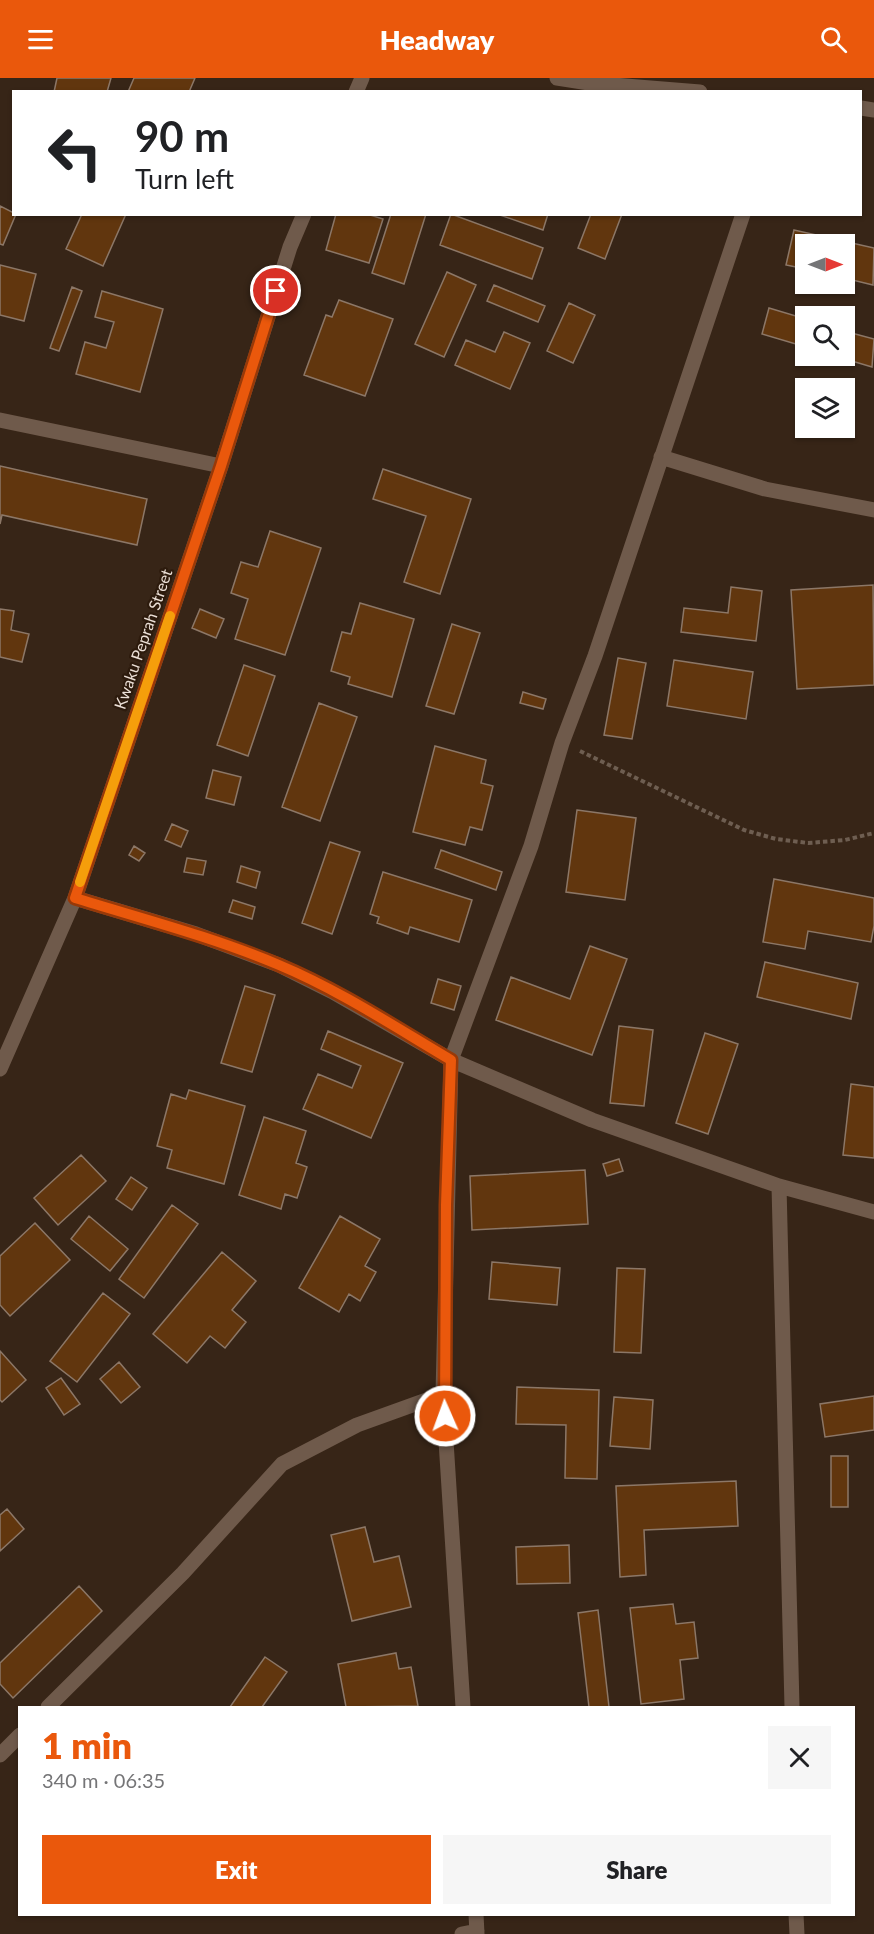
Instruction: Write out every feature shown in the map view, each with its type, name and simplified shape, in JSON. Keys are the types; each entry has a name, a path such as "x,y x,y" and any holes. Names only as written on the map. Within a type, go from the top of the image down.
{"street":[{"path":"557,78 675,90"},
{"name":"Kwaku Peprah Street","path":"0,1069 75,898 221,466 290,247 303,216"},
{"path":"463,1706 443,1394 451,1060 531,846 562,743 595,656 743,216"},
{"path":"0,420 221,466"},
{"path":"661,457 765,489 874,510"},
{"path":"75,898 196,934 279,965 333,992 451,1060 592,1120 779,1186 874,1212"},
{"path":"779,1186 792,1706"},
{"path":"49,1706 183,1573 282,1464 357,1425 443,1394"},
{"path":"0,1755 18,1737"},
{"path":"472,1933 476,1916"},
{"path":"796,1916 797,1934"}],"path":[{"path":"562,743 744,830 776,839 808,843 845,840 874,833"}],"building":[{"path":"57,78 111,78 108,90 54,90"},
{"path":"134,78 195,78 190,90 129,90"},
{"path":"0,206 15,216 3,245 0,244"},
{"path":"81,216 125,216 103,266 66,249"},
{"path":"335,216 373,216 383,219 369,263 326,250"},
{"path":"390,216 425,216 404,284 372,273"},
{"path":"450,216 456,216 543,248 532,279 440,245"},
{"path":"503,216 547,216 543,230"},
{"path":"590,216 621,216 605,259 578,248"},
{"path":"794,230 812,234 795,234 795,267 786,265"},
{"path":"855,244 874,248 873,285 855,281"},
{"path":"0,265 36,274 24,321 0,315"},
{"path":"447,272 476,285 444,357 415,344"},
{"path":"494,285 545,306 538,322 487,301"},
{"path":"72,287 82,291 59,351 50,348"},
{"path":"102,291 163,309 140,392 76,374 85,342 106,348 114,322 95,317"},
{"path":"339,300 393,319 365,396 304,375 326,315 332,317"},
{"path":"569,303 595,315 573,363 547,351"},
{"path":"769,308 795,316 795,344 762,334"},
{"path":"504,332 530,343 510,389 455,365 466,340 495,352"},
{"path":"855,334 874,339 872,367 855,362"},
{"path":"0,466 147,499 137,545 2,515 0,524"},
{"path":"383,469 471,499 440,594 404,582 426,516 373,499"},
{"path":"270,531 321,548 285,655 235,639 248,599 231,593 241,562 258,567"},
{"path":"873,585 874,685 797,689 791,590"},
{"path":"731,587 762,591 756,641 681,632 684,608 728,613"},
{"path":"360,603 414,619 392,697 348,684 350,677 331,671 342,632 351,634"},
{"path":"0,609 14,611 11,630 29,634 22,662 0,657"},
{"path":"200,609 224,619 216,638 192,628"},
{"path":"452,624 480,633 454,714 426,706"},
{"path":"618,658 646,663 632,739 604,735"},
{"path":"674,660 753,672 746,719 667,706"},
{"path":"244,665 275,676 248,756 217,745"},
{"path":"523,692 546,699 543,709 520,703"},
{"path":"319,703 357,717 320,821 282,807"},
{"path":"435,746 486,760 481,783 493,786 482,830 470,827 465,845 413,832"},
{"path":"213,770 241,777 234,805 206,798"},
{"path":"577,810 636,818 625,900 566,892"},
{"path":"172,824 188,831 181,847 165,840"},
{"path":"330,842 360,852 332,934 302,923"},
{"path":"134,846 145,853 139,861 129,855"},
{"path":"441,850 502,872 496,890 435,868"},
{"path":"187,858 206,861 203,875 184,872"},
{"path":"241,866 260,872 256,888 237,882"},
{"path":"383,872 472,900 459,942 410,927 408,934 377,923 379,917 370,914"},
{"path":"774,879 874,898 874,926 871,942 808,931 805,949 763,942"},
{"path":"233,900 255,907 252,919 229,912"},
{"path":"590,946 627,959 592,1055 496,1020 511,977 570,999"},
{"path":"765,962 858,983 851,1019 757,997"},
{"path":"438,979 461,986 454,1010 431,1003"},
{"path":"245,986 275,995 252,1072 221,1063"},
{"path":"619,1026 653,1030 644,1106 610,1103"},
{"path":"328,1031 403,1063 371,1138 303,1109 318,1074 352,1088 361,1066 321,1049"},
{"path":"705,1033 738,1044 708,1134 676,1123"},
{"path":"851,1084 874,1087 874,1158 843,1155"},
{"path":"189,1090 245,1106 224,1184 167,1168 172,1150 157,1146 171,1094 186,1099"},
{"path":"264,1117 306,1131 296,1163 307,1167 297,1198 285,1194 281,1209 239,1195"},
{"path":"81,1155 106,1181 58,1225 34,1198"},
{"path":"619,1159 623,1171 607,1176 603,1164"},
{"path":"585,1170 588,1224 472,1230 470,1176"},
{"path":"131,1177 147,1188 132,1210 116,1199"},
{"path":"172,1205 198,1224 144,1298 119,1279"},
{"path":"89,1216 128,1249 110,1271 71,1239"},
{"path":"340,1216 380,1239 365,1266 376,1272 360,1301 349,1294 339,1312 299,1288"},
{"path":"35,1223 70,1260 10,1316 0,1305 0,1256"},
{"path":"222,1252 256,1281 232,1310 246,1322 225,1348 210,1336 187,1363 153,1334"},
{"path":"492,1262 560,1268 557,1305 489,1299"},
{"path":"617,1268 645,1269 641,1353 614,1352"},
{"path":"103,1293 130,1314 77,1382 50,1361"},
{"path":"0,1351 26,1380 2,1402 0,1400"},
{"path":"119,1362 140,1387 121,1403 100,1379"},
{"path":"61,1378 80,1404 64,1415 46,1388"},
{"path":"517,1387 599,1390 597,1479 565,1478 566,1425 516,1424"},
{"path":"874,1396 874,1430 825,1437 820,1404"},
{"path":"614,1397 653,1400 650,1449 610,1446"},
{"path":"831,1456 848,1456 848,1507 831,1507"},
{"path":"736,1481 738,1526 644,1530 646,1575 620,1577 616,1486"},
{"path":"7,1509 24,1529 0,1551 0,1515"},
{"path":"365,1527 374,1562 399,1556 411,1607 352,1621 331,1535"},
{"path":"569,1545 570,1583 517,1584 516,1547"},
{"path":"79,1586 102,1611 13,1698 0,1684 0,1663"},
{"path":"673,1604 676,1624 694,1622 698,1658 680,1660 684,1699 641,1704 630,1608"},
{"path":"598,1610 609,1706 589,1706 578,1613"},
{"path":"396,1653 399,1669 411,1667 418,1706 346,1706 338,1664"},
{"path":"265,1657 287,1672 263,1706 231,1706"}],"slow traffic":[{"path":"80,882 170,616"}],"route":[{"path":"276,291 221,466 75,898 196,934 279,965 333,992 451,1060 446,1205 443,1394 445,1416"}]}
